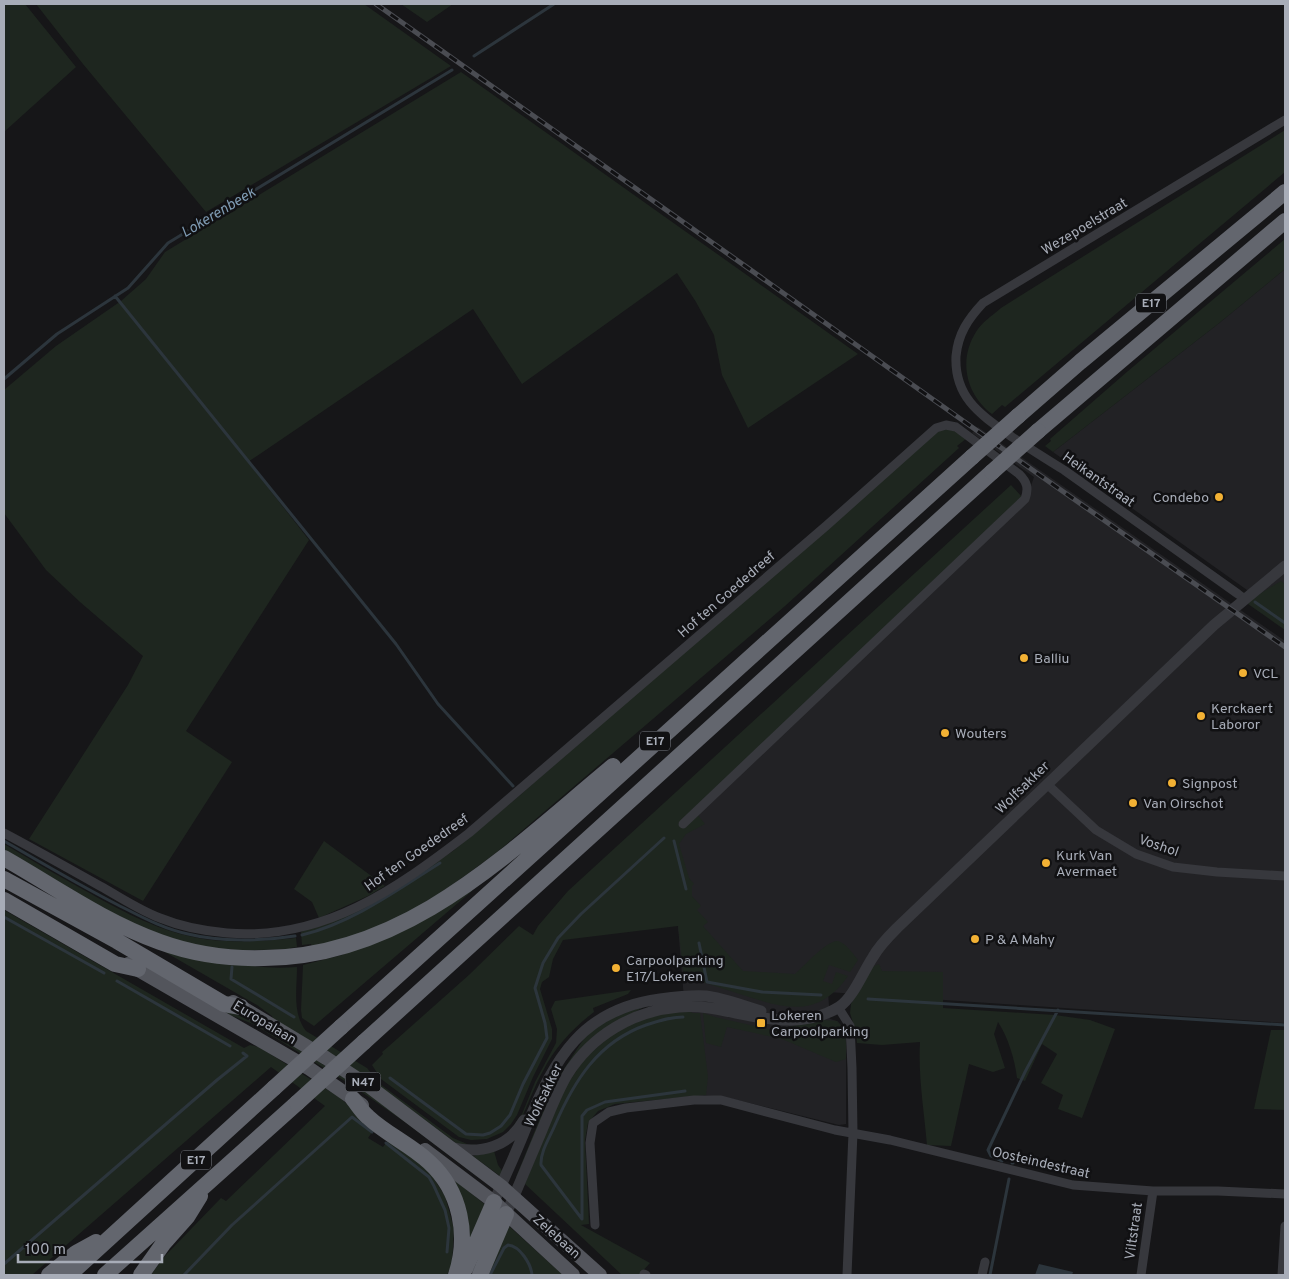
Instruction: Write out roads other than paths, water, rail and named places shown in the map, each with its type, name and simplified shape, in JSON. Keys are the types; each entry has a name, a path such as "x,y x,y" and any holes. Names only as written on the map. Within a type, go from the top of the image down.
{"highway":[{"name":"E17","path":"69,1275 656,741 1018,416 1080,362 1285,192"},
{"name":"E17","path":"105,1275 1038,430 1285,221"},
{"path":"4,858 114,922 181,949 226,957 252,958 286,958 316,954 349,946 371,938 432,908 502,859 621,759 656,741"},
{"path":"4,879 117,941 224,1004 241,1007"},
{"path":"4,900 115,964 138,970"},
{"path":"353,1099 368,1117 430,1163 452,1192 461,1219 462,1233 461,1255 456,1275"},
{"path":"141,1275 162,1244 187,1217 210,1179"},
{"path":"463,1275 494,1202"},
{"path":"480,1275 506,1214"},
{"path":"49,1275 76,1253 118,1231"}],"main road":[{"name":"Europalaan","path":"4,865 326,1058 370,1087 453,1148 514,1197"},
{"name":"Europalaan","path":"4,892 310,1069 494,1202 506,1214"},
{"name":"Zelebaan","path":"514,1197 600,1275"},
{"name":"Zelebaan","path":"506,1214 572,1275"}],"street":[{"name":"Wezepoelstraat","path":"964,395 955,370 957,344 964,326 983,303 1285,120"},
{"name":"Heikantstraat","path":"964,395 986,419 1064,470 1238,594 1242,597 1242,602"},
{"name":"Hof ten Goededreef","path":"4,832 144,911 204,931 238,934 269,933 305,927 328,920 374,898 430,862 470,833 826,526 936,428 946,425 956,427 1019,474 1026,481 1028,491 1025,499 683,824"},
{"name":"Wolfsakker","path":"506,1214 564,1081 580,1058 601,1036 648,1012 681,1006 704,1007 767,1019 786,1020 815,1017 838,1007 849,995 882,944 897,928 1214,625 1285,566"},
{"name":"Voshol","path":"1047,784 1096,830 1136,854 1173,867 1285,876"},
{"name":"Wolfsakker","path":"453,1148 466,1151 488,1149 513,1136 524,1120 547,1069 554,1059 586,1030 610,1014 630,1006 647,1001 706,996 786,1020"},
{"path":"838,1007 850,1026 853,1134 847,1275"},
{"name":"Wolfsakker","path":"494,1202 539,1096 553,1069 570,1046"},
{"name":"Oosteindestraat","path":"595,1224 590,1143 593,1123 609,1112 626,1108 694,1100 721,1100 853,1134 899,1142 1073,1185 1153,1191 1285,1194"},
{"name":"Viltstraat","path":"1141,1275 1153,1191"},
{"path":"1282,1275 1285,1226"},
{"path":"982,1275 985,1262"}],"waterway":[{"name":"Lokerenbeek","path":"474,56 554,4"},
{"name":"Lokerenbeek","path":"4,379 57,334 128,288 168,243 452,70"},
{"path":"115,296 396,644 438,704 513,786"},
{"path":"1255,602 1285,623"},
{"path":"390,1078 466,1134 483,1135 501,1126 510,1115 523,1084 547,1038 545,1023 535,988 543,963 558,938 581,914 664,838"},
{"path":"4,841 143,918 179,932 200,937 227,939 256,940 295,936"},
{"path":"674,841 686,889"},
{"path":"302,935 321,930 374,905 440,863"},
{"path":"4,917 104,973"},
{"path":"699,943 707,982 762,992 821,995"},
{"path":"232,967 231,979 294,1017"},
{"path":"117,981 230,1046"},
{"path":"868,999 1285,1025"},
{"path":"1002,1161 991,1156 988,1150 1025,1072 1058,1010"},
{"path":"582,1219 541,1165 544,1150 562,1109 579,1079 601,1053 614,1042 629,1032 646,1025 669,1018 683,1017"},
{"path":"4,1264 247,1056 243,1053"},
{"path":"582,1219 582,1116 587,1110 605,1102 685,1091"},
{"path":"184,1275 232,1225 352,1117 372,1132"},
{"path":"386,1143 429,1177 445,1210 449,1228 447,1252"},
{"path":"990,1275 1009,1179"},
{"path":"490,1275 504,1248 508,1245 521,1252 530,1266 532,1275"}],"railway":[{"path":"376,4 1285,647"}],"place":[{"name":"Condebo","path":"1219,497"},
{"name":"Balliu","path":"1024,658"},
{"name":"VCL","path":"1243,673"},
{"name":"Kerckaert Laboror","path":"1201,716"},
{"name":"Wouters","path":"945,733"},
{"name":"Signpost","path":"1172,783"},
{"name":"Van Oirschot","path":"1133,803"},
{"name":"Kurk Van Avermaet","path":"1046,863"},
{"name":"P & A Mahy","path":"975,939"},
{"name":"Carpoolparking E17/Lokeren","path":"616,968"},
{"name":"Lokeren Carpoolparking","path":"761,1023"}]}
